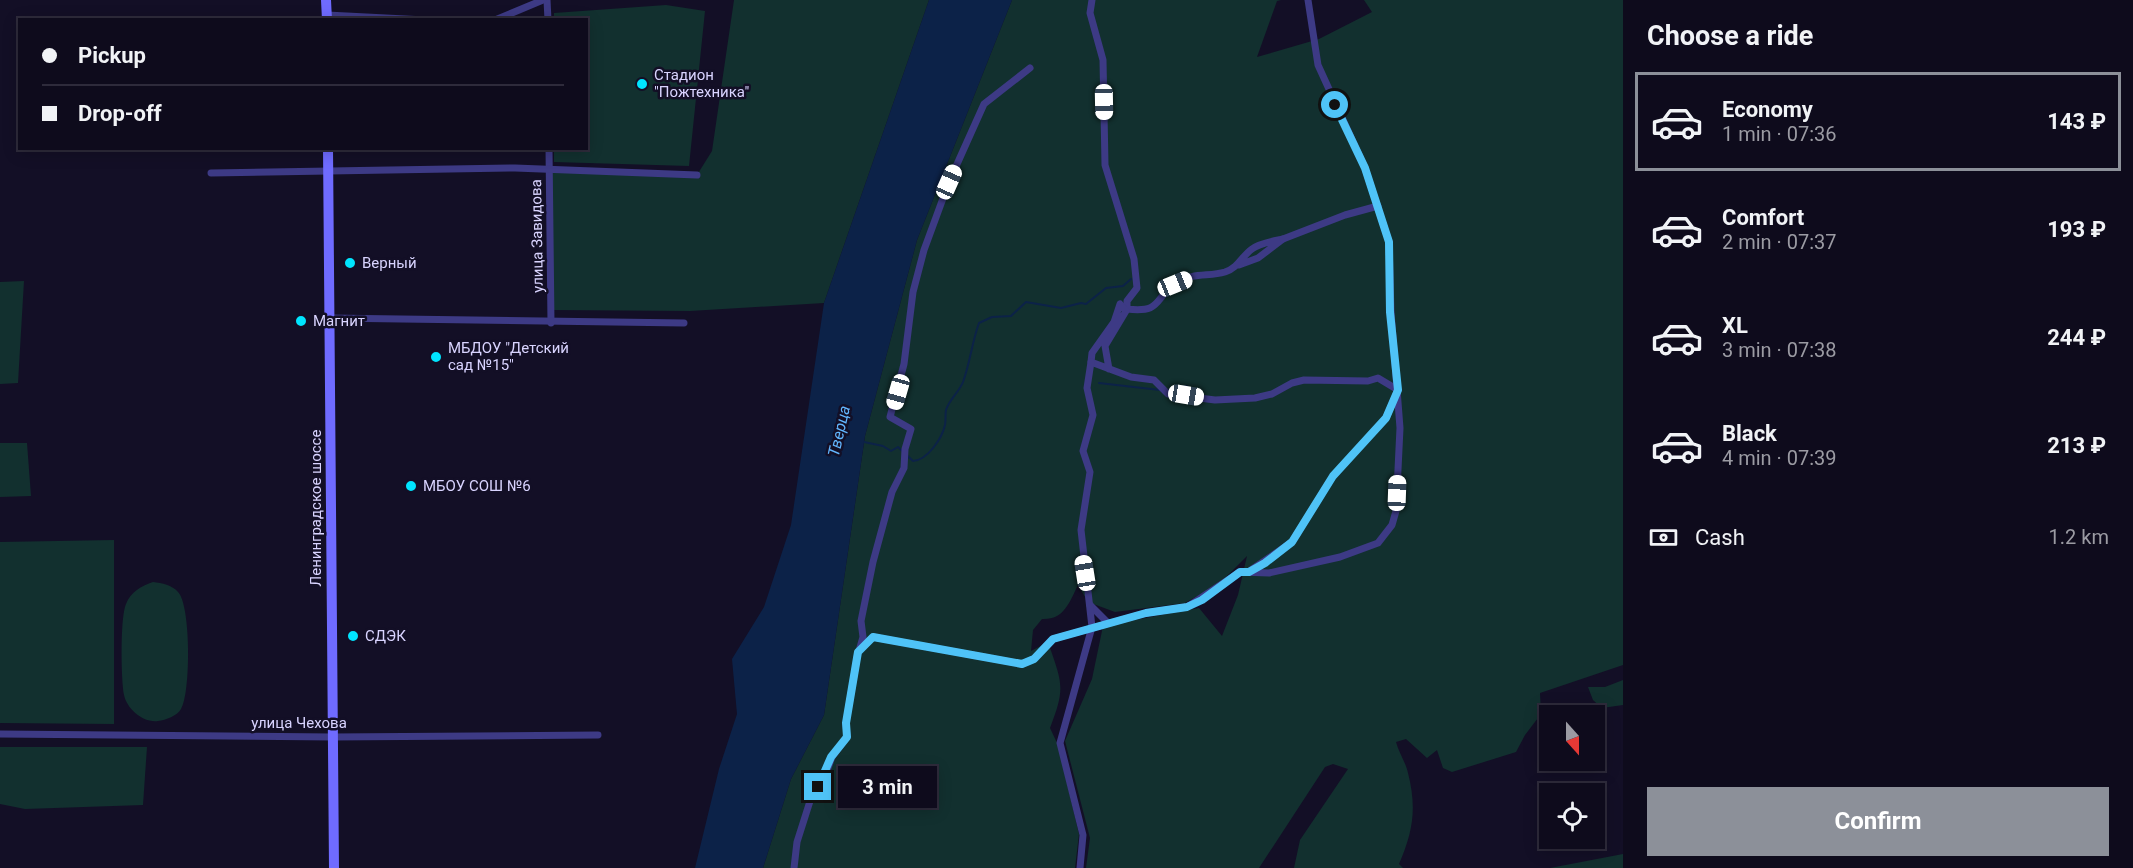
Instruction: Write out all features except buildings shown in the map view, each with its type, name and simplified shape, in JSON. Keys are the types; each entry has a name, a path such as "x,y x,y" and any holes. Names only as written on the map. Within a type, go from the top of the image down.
{"main road":[{"path":"326,0 327,17"},
{"name":"Ленинградское шоссе","path":"328,150 333,868"}],"street":[{"path":"500,18 545,0 548,18"},
{"path":"1092,0 1090,13 1103,60 1105,165 1134,259 1137,288 1127,302 1127,309 1118,329 1105,346 1109,369"},
{"path":"858,652 873,637 1022,664 1034,659 1053,639 1146,613 1187,607 1202,600 1240,572 1269,573 1340,557 1378,543 1388,533 1396,511 1400,428 1390,312 1389,242 1365,168 1318,64 1308,0"},
{"path":"327,17 360,18"},
{"path":"794,868 797,842 811,798 825,776 831,757 847,737 846,723 858,652 863,637 861,621 873,562 892,492 904,468 911,429 890,417 904,364 913,292 924,250 949,182 984,104 1030,68"},
{"name":"улица Завидова","path":"549,150 551,323"},
{"path":"211,173 549,169 697,175"},
{"path":"1239,265 1252,248 1283,239 1345,215 1378,206"},
{"path":"1080,868 1083,835 1060,743 1092,627 1081,530 1090,472 1083,450 1094,415 1087,388 1092,354 1114,322 1120,304 1127,309 1145,311 1159,302 1175,284 1202,273 1223,272 1258,258 1283,239"},
{"path":"329,318 551,323 684,323"},
{"path":"1091,362 1131,378 1154,380 1168,394 1215,400 1255,398 1272,394 1292,383 1304,380 1368,381 1378,378 1398,390"},
{"path":"1249,572 1292,542 1333,476 1386,418 1398,390"},
{"path":"1090,605 1107,623"},
{"name":"улица Чехова","path":"0,734 332,737 598,735"}],"green space":[{"path":"734,0 929,0 824,303 690,311 551,310 549,169 697,175 712,151"},
{"path":"1012,0 1281,0 1277,1 1257,57 1319,39 1372,12 1364,0 1623,0 1623,665 1540,693 1539,717 1516,752 1452,772 1443,768 1437,750 1427,758 1406,739 1396,742 1407,769 1413,809 1408,841 1399,864 1403,868 1294,868 1300,840 1348,769 1333,764 1325,767 1259,868 1086,868 1090,838 1065,741 1092,679 1103,626 1199,608 1222,636 1238,595 1247,556 1220,583 1185,603 1115,612 1088,602 1078,585 1061,613 1056,617 1042,619 1033,630 1031,651 1048,642 1059,676 1060,694 1050,728 1058,745 1079,834 1075,868 763,868 791,779 824,715 865,436 917,240"},
{"name":"Стадион \"Пожтехника\"","path":"666,5 705,11 689,166 554,162 554,150 588,150 588,18 554,18 554,13"},
{"path":"24,281 18,383 0,384 0,282"},
{"path":"0,443 27,443 31,496 0,497"},
{"path":"114,540 114,724 0,723 0,542"},
{"path":"153,582 173,588 178,592 185,614 188,649 187,686 181,709 177,714 158,721 141,717 128,705 124,695 122,676 122,635 126,604 134,592"},
{"path":"1623,680 1623,705 1605,708 1605,705 1599,705 1593,700 1588,687 1605,687"},
{"path":"0,747 147,747 143,805 25,809 0,804"},
{"path":"1623,854 1623,868 1550,868"}],"water":[{"name":"Тверца","path":"929,0 1012,0 917,240 865,436 824,715 791,779 763,868 695,868 719,769 737,714 732,659 764,607 791,525 824,303"}],"waterway":[{"path":"864,442 883,446 891,451 898,447 913,461 924,457 938,442 945,423 946,410 963,382 979,323 992,317 1011,316 1026,302 1061,308 1086,304 1106,288 1123,286 1131,279"},
{"path":"1099,383 1160,390"},
{"path":"1168,390 1187,386"}],"place":[{"name":"Стадион \"Пожтехника\"","path":"642,84"},
{"name":"Верный","path":"350,263"},
{"name":"Магнит","path":"301,321"},
{"name":"МБДОУ \"Детский сад №15\"","path":"436,357"},
{"name":"МБОУ СОШ №6","path":"411,486"},
{"name":"СДЭК","path":"353,636"}],"route":[{"path":"818,787 825,776 831,757 847,737 846,723 858,652 873,637 1022,664 1034,659 1053,639 1115,620 1187,607 1202,600 1240,572 1249,572 1265,563 1292,542 1333,476 1386,418 1398,390 1390,312 1389,242 1386,225 1365,168 1335,105"}]}
